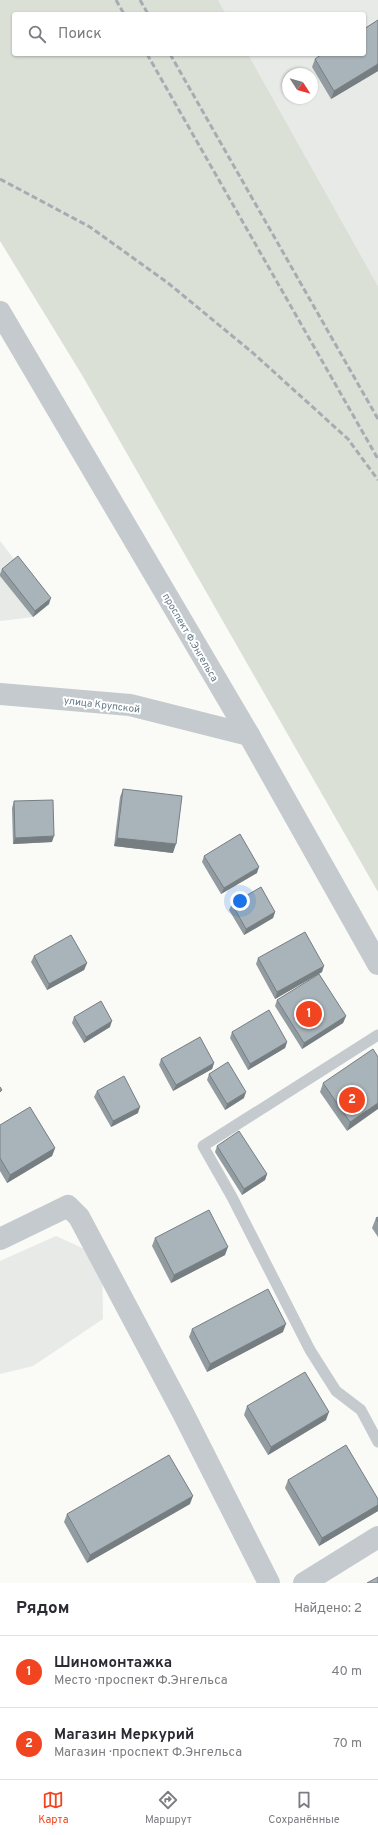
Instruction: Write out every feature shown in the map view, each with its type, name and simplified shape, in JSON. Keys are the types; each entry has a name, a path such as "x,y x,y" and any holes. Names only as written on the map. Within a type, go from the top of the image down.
{"street":[{"name":"проспект Ф.Энгельса","path":"0,312 249,735 378,964"},
{"name":"улица Крупской","path":"0,694 130,705 249,735"},
{"path":"0,1239 68,1206 79,1217 183,1413 269,1583"},
{"path":"304,1583 378,1537"}],"lane":[{"path":"378,1035 203,1146 232,1197 310,1350 336,1391 361,1410 378,1442"}],"shaded area":[{"path":"0,0 218,0 225,12 12,12 12,56 249,56 378,286 378,892 82,375 0,241"},
{"path":"218,0 378,0 378,286 249,56 366,56 366,12 225,12"},
{"path":"0,541 49,604 33,617 0,621"},
{"path":"56,1236 102,1257 103,1319 33,1366 0,1374 0,1261"}],"building":[{"path":"378,20 378,64 334,91 315,59 319,56 366,56 366,28"},
{"path":"18,556 51,598 35,611 2,569"},
{"path":"123,789 182,796 176,844 117,838"},
{"path":"53,800 54,836 15,838 14,801"},
{"path":"240,834 259,867 224,888 204,856"},
{"path":"261,887 275,912 246,929 232,904"},
{"path":"305,932 324,966 277,992 258,958"},
{"path":"71,935 87,963 49,984 34,956"},
{"path":"319,974 346,1016 304,1043 277,1000"},
{"path":"101,1001 112,1021 86,1037 74,1017"},
{"path":"269,1010 287,1042 250,1064 232,1032"},
{"path":"200,1037 214,1063 176,1085 161,1059"},
{"path":"373,1049 378,1057 378,1103 350,1122 323,1083"},
{"path":"228,1062 246,1092 227,1104 209,1074"},
{"path":"124,1076 140,1107 113,1121 97,1091"},
{"path":"30,1107 55,1148 10,1175 0,1158 0,1125"},
{"path":"239,1131 267,1174 244,1189 217,1146"},
{"path":"209,1210 228,1247 174,1275 155,1238"},
{"path":"268,1289 286,1324 210,1364 192,1329"},
{"path":"305,1372 329,1412 271,1447 247,1406"},
{"path":"346,1445 378,1499 378,1505 322,1538 288,1480"},
{"path":"169,1455 193,1496 90,1555 67,1514"},
{"path":"378,1577 378,1583 367,1583"}],"railway":[{"path":"116,0 123,12"},
{"path":"140,0 147,12"},
{"path":"148,56 378,459"},
{"path":"171,56 378,419"},
{"path":"0,179 90,227 168,283 253,353 348,439 378,480"}],"place":[{"name":"Шиномонтажка","path":"309,1014"},
{"name":"Магазин Меркурий","path":"352,1100"}]}
